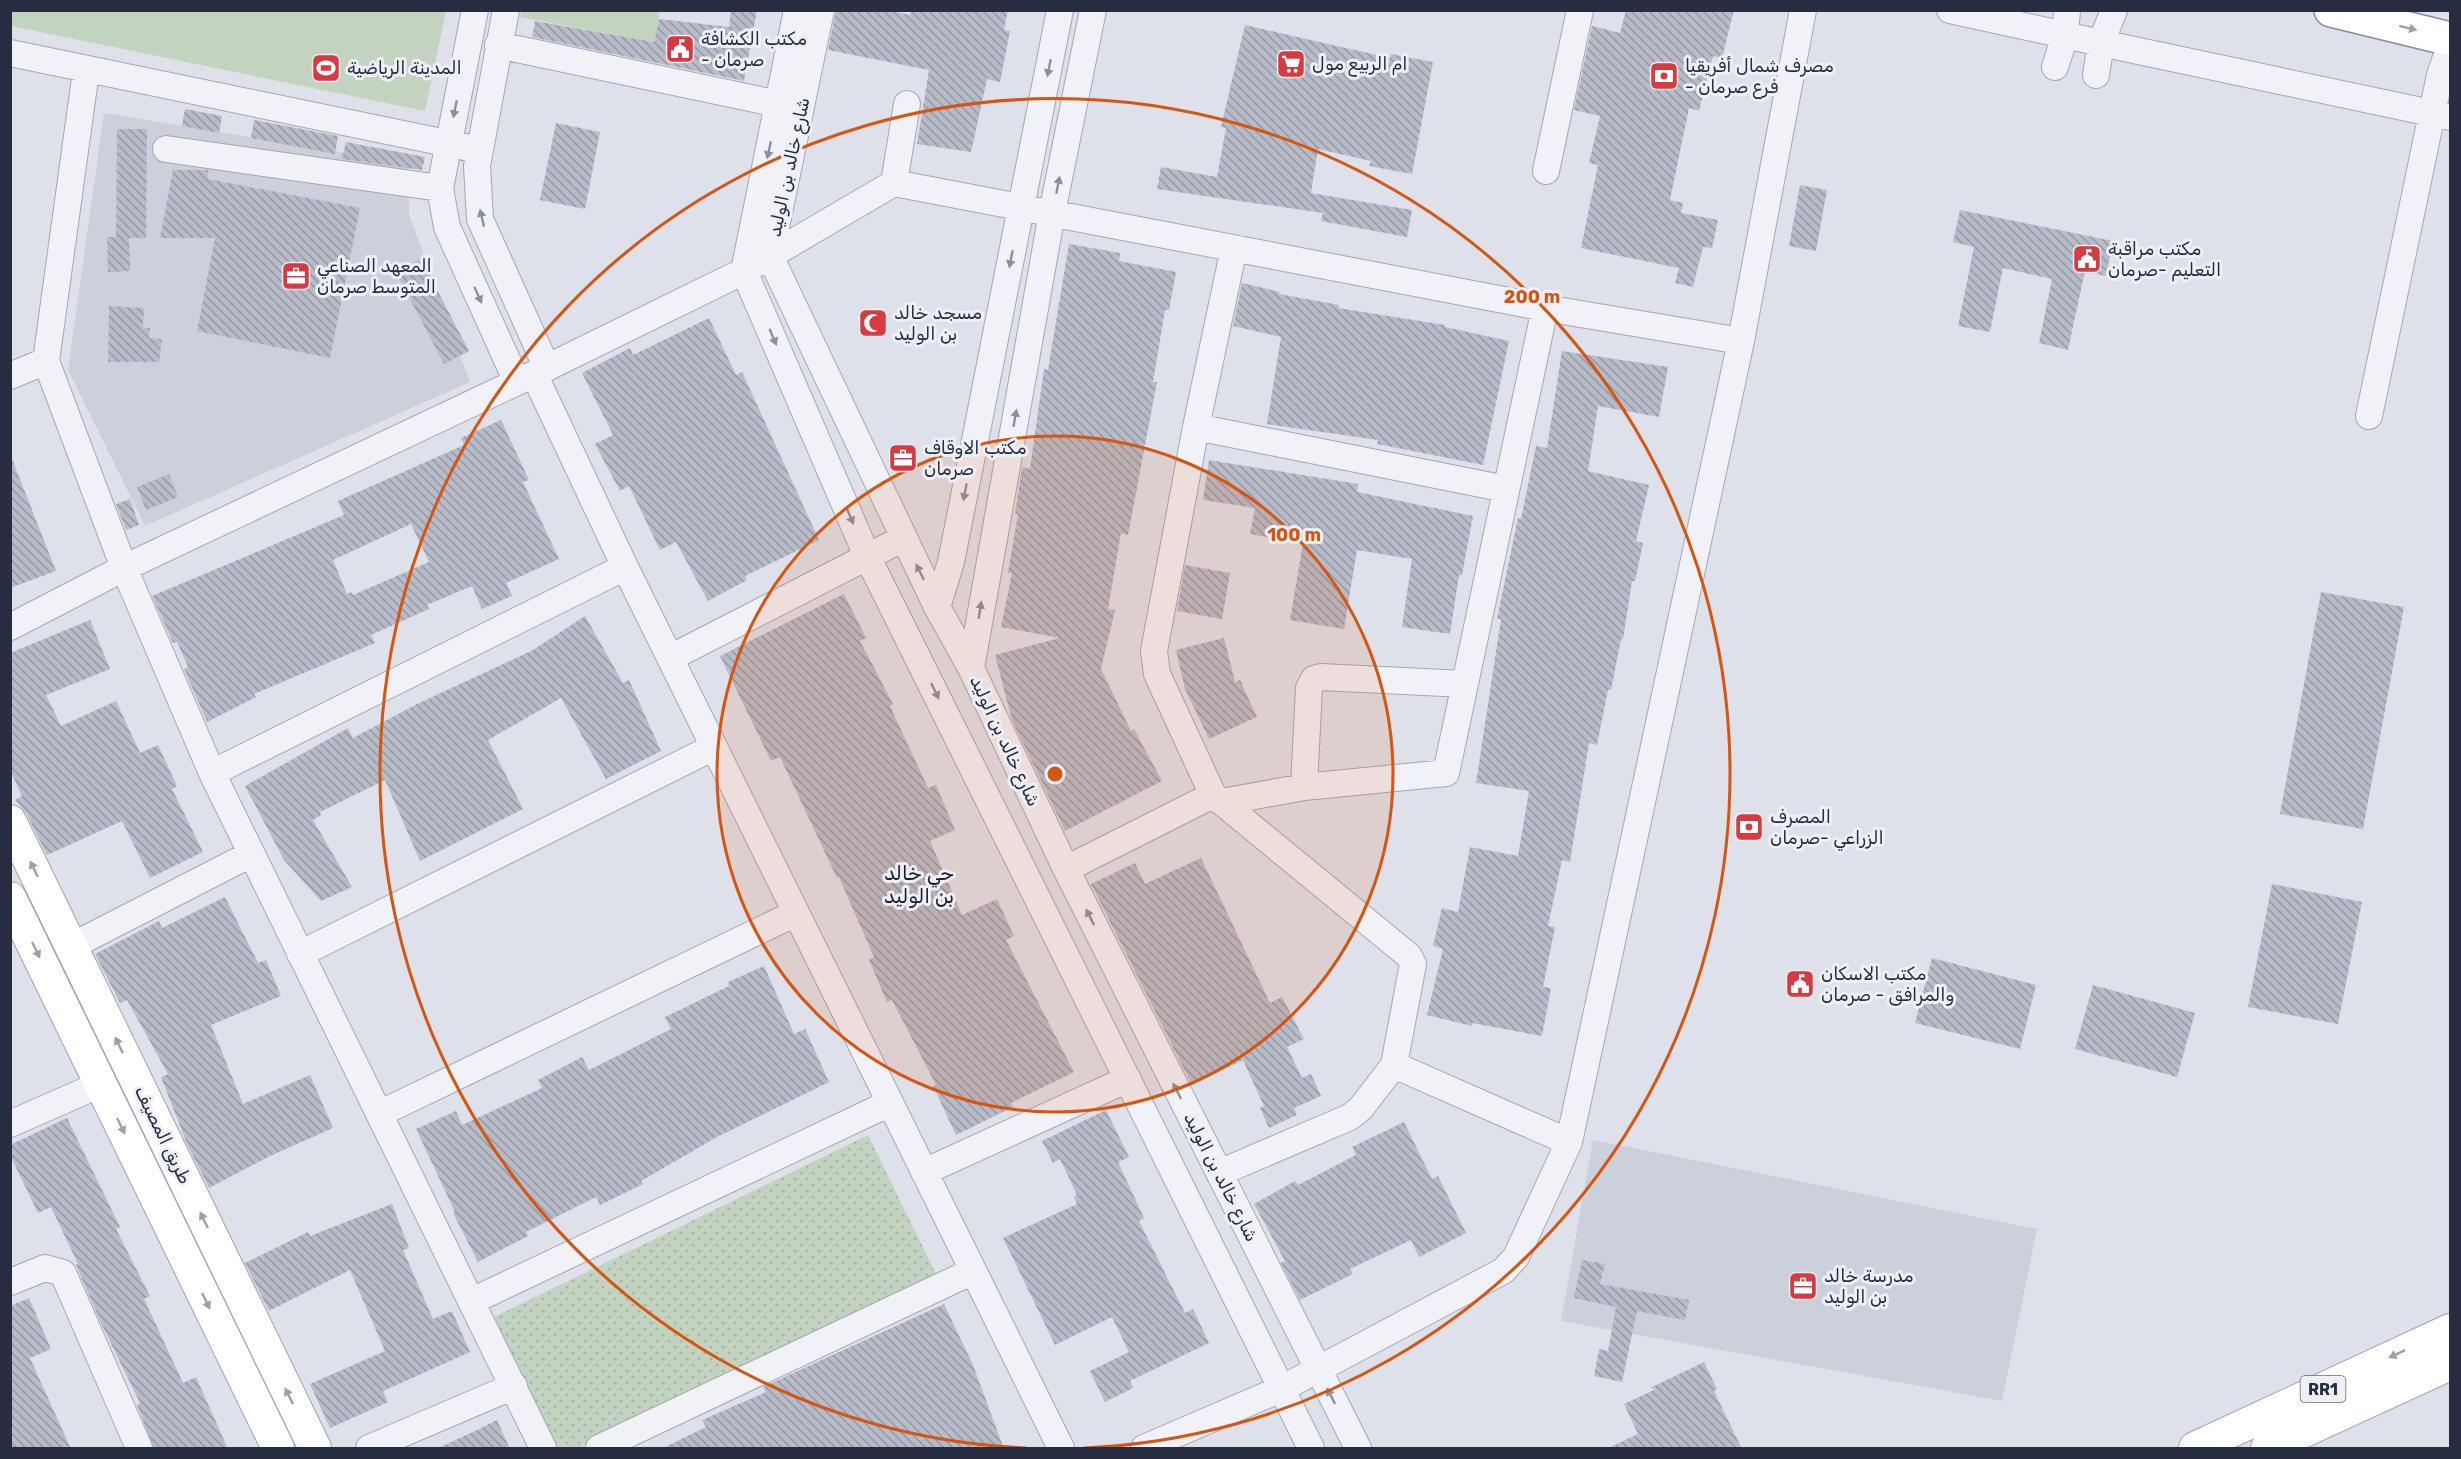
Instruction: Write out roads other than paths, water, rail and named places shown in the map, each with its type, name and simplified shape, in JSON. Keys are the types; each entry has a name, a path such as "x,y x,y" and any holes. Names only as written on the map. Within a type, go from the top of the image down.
{"highway":[{"path":"2342,11 2451,39"}],"main road":[{"name":"طريق المصيف","path":"10,821 315,1449"},
{"name":"طريق المصيف","path":"10,898 278,1449"},
{"name":"RR1","path":"2195,1449 2451,1330"},
{"name":"RR1","path":"2267,1449 2451,1364"}],"street":[{"path":"475,10 447,143 440,188 447,227 533,375 625,567 1061,1449"},
{"path":"506,10 477,166 480,219 533,375"},
{"name":"شارع خالد بن الوليد","path":"744,271 796,10"},
{"name":"شارع خالد بن الوليد","path":"821,10 770,256 937,608 970,668 1066,869 1358,1449"},
{"path":"937,608 951,562 1060,10"},
{"path":"970,668 1052,213 1093,10"},
{"path":"1546,171 1580,10"},
{"path":"1144,1449 1281,1389 1503,1271 1511,1264 1569,1142 1741,342 1803,10"},
{"path":"1950,10 2442,116"},
{"path":"2055,67 2065,36 2067,10"},
{"path":"2096,75 2101,43 2114,10"},
{"path":"498,45 778,104"},
{"path":"2369,416 2442,116 2444,60 2451,46"},
{"path":"10,53 86,71 480,150"},
{"path":"86,71 46,361 124,568 212,773 543,1449"},
{"path":"894,183 907,104"},
{"path":"166,149 440,188"},
{"path":"10,627 124,568 533,375 744,271 894,183 1545,308 1741,342"},
{"path":"1218,1173 1356,1113 1394,1065 1412,960 1217,799 1157,674 1154,659 1196,427 1234,248"},
{"path":"744,271 867,556 1311,1449"},
{"path":"1066,869 1217,799 1304,787 1446,773 1545,308"},
{"path":"10,376 46,361"},
{"path":"1196,427 1506,489"},
{"path":"670,658 904,538"},
{"path":"951,562 987,569"},
{"path":"212,773 625,567"},
{"path":"1304,787 1309,688 1314,679 1321,677 1465,684"},
{"path":"300,954 714,747"},
{"path":"72,946 251,854"},
{"path":"380,1114 796,913"},
{"path":"1394,1065 1569,1142"},
{"path":"924,1172 1128,1079"},
{"path":"10,1124 101,1084"},
{"path":"472,1300 890,1103"},
{"path":"10,1282 45,1268 63,1272 138,1449"},
{"path":"599,1449 973,1271"},
{"path":"369,1449 514,1386"}],"place":[{"name":"مكتب الكشافة - صرمان","path":"680,49"},
{"name":"ام الربيع مول","path":"1291,64"},
{"name":"المدينة الرياضية","path":"326,68"},
{"name":"مصرف شمال أفريقيا - فرع صرمان","path":"1664,76"},
{"name":"مكتب مراقبة التعليم -صرمان","path":"2087,259"},
{"name":"المعهد الصناعي المتوسط صرمان","path":"296,276"},
{"name":"مسجد خالد بن الوليد","path":"873,323"},
{"name":"مكتب الاوقاف صرمان","path":"903,458"},
{"name":"المصرف الزراعي -صرمان","path":"1749,827"},
{"name":"مكتب الاسكان والمرافق - صرمان","path":"1800,984"},
{"name":"مدرسة خالد بن الوليد","path":"1803,1286"}],"district":[{"name":"حي خالد بن الوليد","path":"919,884"}]}
